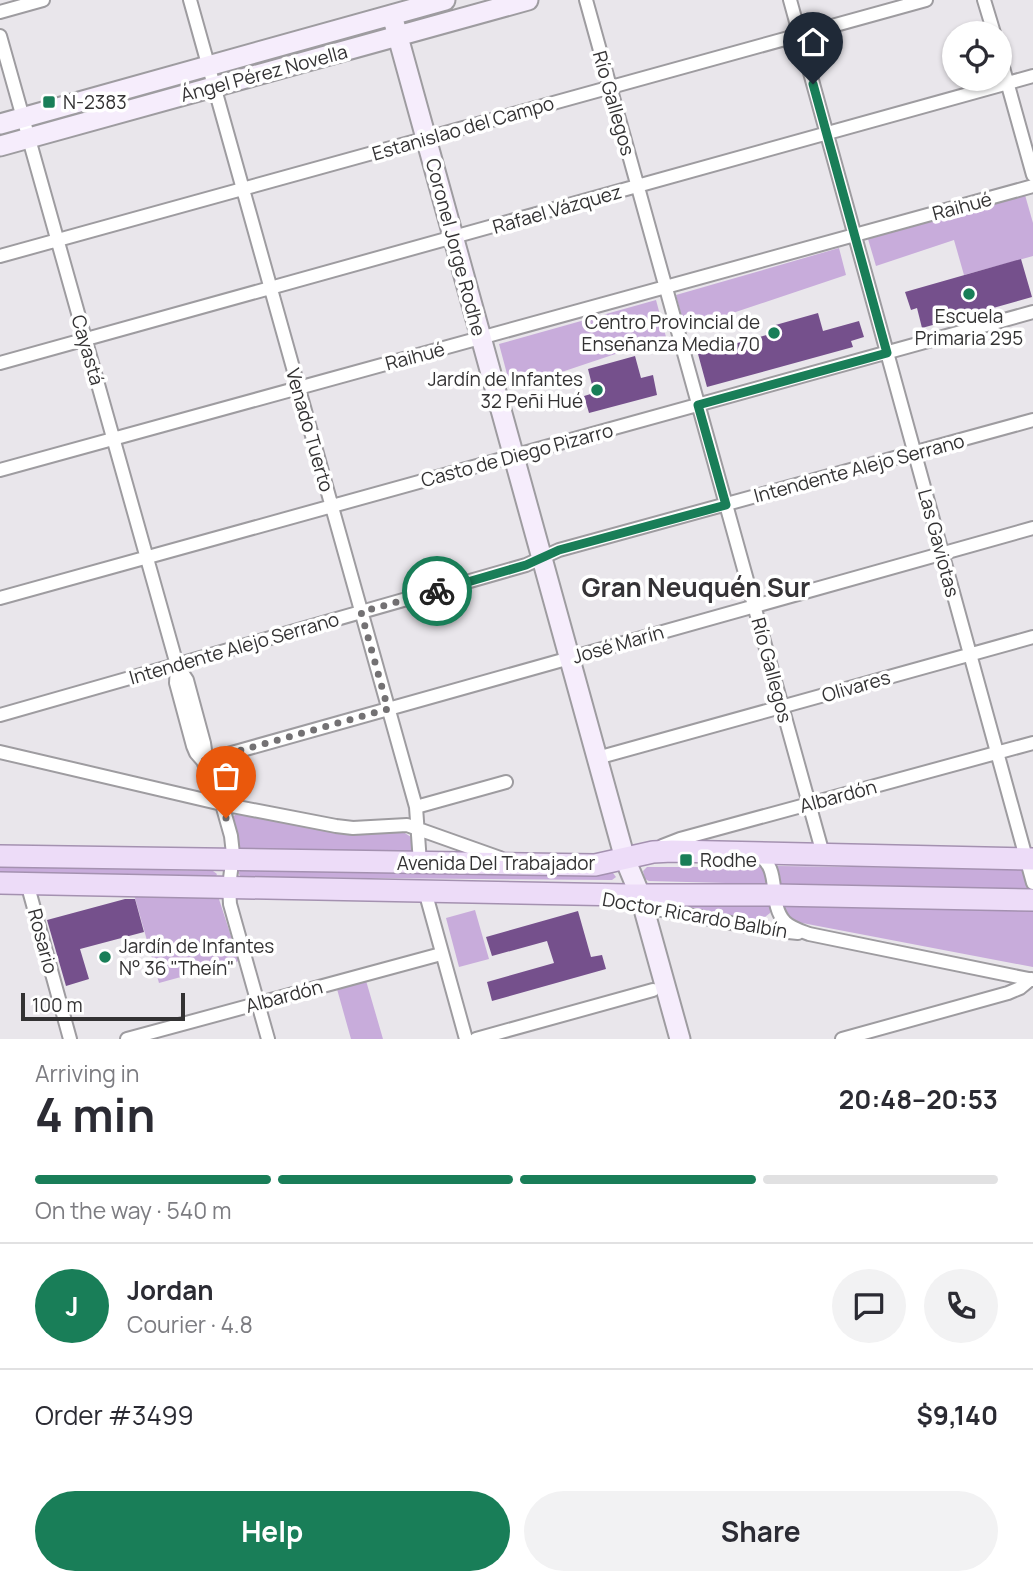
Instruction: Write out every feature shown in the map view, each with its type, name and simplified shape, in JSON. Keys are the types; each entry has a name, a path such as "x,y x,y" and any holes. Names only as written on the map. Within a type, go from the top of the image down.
{"main road":[{"name":"Ángel Pérez Novella","path":"0,124 208,66 390,7 445,0"},
{"name":"Ángel Pérez Novella","path":"0,146 528,0"},
{"name":"Coronel Jorge Rodhe","path":"390,7 597,758 634,856 635,900 666,1039"},
{"name":"Avenida Del Trabajador","path":"0,856 514,864 595,864 672,851 1031,857"},
{"name":"Avenida Del Trabajador","path":"0,883 581,894 635,900 1033,900"},
{"name":"Coronel Jorge Rodhe","path":"635,900 680,1039"}],"street":[{"path":"0,12 43,0"},
{"name":"Venado Tuerto","path":"190,0 416,807 420,863"},
{"name":"Río Gallegos","path":"586,0 823,854"},
{"name":"Las Gaviotas","path":"790,0 997,752 1031,857 1033,883"},
{"name":"Estanislao del Campo","path":"0,256 926,0"},
{"path":"984,0 990,21"},
{"name":"Cayastá","path":"0,36 177,664 187,680 204,743 203,761 222,804 232,841 233,860 229,887 232,910 268,1039"},
{"name":"Rafael Vázquez","path":"1012,82 1033,76"},
{"name":"Rafael Vázquez","path":"0,363 979,91"},
{"path":"1009,91 1033,175"},
{"name":"Raihué","path":"0,470 1033,186"},
{"name":"Casto de Diego Pizarro","path":"0,598 1033,312"},
{"name":"Intendente Alejo Serrano","path":"0,715 526,565 559,550 1033,420"},
{"name":"José Marín","path":"203,761 1033,528"},
{"name":"Olivares","path":"597,758 1033,637"},
{"name":"Albardón","path":"634,856 680,839 1033,743"},
{"path":"0,751 222,804 344,827 396,825 418,828 514,864"},
{"path":"416,807 506,782"},
{"name":"Doctor Ricardo Balbín","path":"751,853 762,857 768,864 779,913 788,924 809,934"},
{"name":"Rosario","path":"27,883 69,1039"},
{"path":"425,891 466,1039"},
{"name":"Doctor Ricardo Balbín","path":"635,900 738,924 809,934 1032,979"},
{"path":"738,924 757,924 767,920 774,913 776,900"},
{"name":"Albardón","path":"127,1039 441,954"},
{"path":"842,1039 1008,993 1032,979"},
{"path":"476,1039 653,990"}],"shaded area":[{"path":"1025,195 1033,223 1033,256 964,275 954,240 876,266 868,239"},
{"path":"839,248 846,275 685,329 676,295"},
{"path":"656,300 666,337 511,389 499,344"},
{"path":"242,814 400,830 411,837 415,854 239,852 232,818"},
{"path":"777,866 1020,869 1028,889 782,885 775,869"},
{"path":"0,867 213,871 217,874 210,877 0,872"},
{"path":"647,867 764,867 768,884 649,881 645,879 643,871"},
{"path":"241,870 613,873 616,877 612,880 241,877 238,873"},
{"path":"133,891 218,896 239,961 159,983"},
{"path":"662,900 768,901 772,908 765,917 750,920 664,907"},
{"path":"780,903 1033,910 1033,967 797,922 790,920"},
{"path":"475,910 489,959 459,967 446,918"},
{"path":"366,981 383,1039 351,1039 337,989"}],"building":[{"name":"Escuela Primaria 295","path":"1021,259 1032,297 922,328 917,308 911,310 905,292"},
{"path":"818,313 823,331 859,321 864,337 851,341 853,347 707,387 698,354 774,333 772,326"},
{"path":"635,356 641,378 653,375 657,395 589,413 584,396 594,393 588,369"},
{"path":"125,899 135,899 144,932 80,949 89,979 66,986 47,920"},
{"path":"578,911 591,957 602,955 606,969 492,1001 487,982 554,963 547,941 492,956 486,937"}],"way so far":[{"path":"226,818 220,797 203,761 388,709 361,612 437,591"}],"place":[{"name":"N-2383","path":"49,102"},
{"name":"Escuela Primaria 295","path":"969,294"},
{"name":"Centro Provincial de Enseñanza Media 70","path":"774,333"},
{"name":"Jardín de Infantes 32 Peñi Hué","path":"597,390"},
{"name":"Rodhe","path":"686,860"},
{"name":"Jardín de Infantes N° 36 \"Theín\"","path":"105,957"}],"district":[{"name":"Gran Neuquén Sur","path":"696,587"}],"route":[{"path":"437,591 526,565 559,550 726,505 698,405 887,353 813,84"}]}
